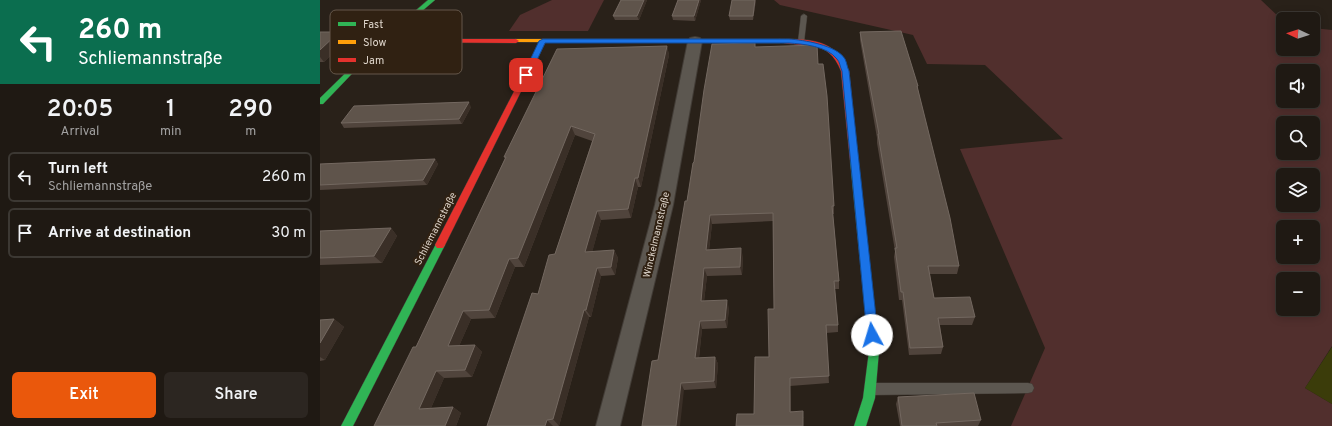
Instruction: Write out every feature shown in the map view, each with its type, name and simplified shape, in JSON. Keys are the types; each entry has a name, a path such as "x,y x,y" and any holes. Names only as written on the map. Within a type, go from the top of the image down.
{"street":[{"path":"420,10 432,0"},
{"path":"462,40 801,42 818,45 832,51 841,59 845,71 874,351 870,389 860,426"},
{"name":"Schliemannstraße","path":"347,426 448,231 543,41"},
{"name":"Winckelmannstraße","path":"608,426 664,205 695,42"},
{"path":"320,102 349,74"}],"lane":[{"path":"801,42 804,16"},
{"path":"870,389 1028,388"}],"shaded area":[{"path":"552,0 604,0 588,31 509,31 520,15"},
{"path":"774,0 1261,0 1276,14 1276,56 1320,56 1320,29 1332,30 1332,346 1305,388 1332,404 1332,426 1011,426 1045,348 960,149 1063,139 985,65 927,64 913,35 780,5"},
{"path":"1332,347 1332,404 1305,388"}],"building":[{"path":"621,0 644,0 637,16 613,16"},
{"path":"678,0 699,0 694,16 672,16"},
{"path":"732,0 755,0 753,16 729,16"},
{"path":"901,31 918,86 950,218 959,266 928,266 934,298 970,297 975,317 938,318 943,347 910,348 903,292 901,292 895,248 897,248 879,134 860,32"},
{"path":"320,32 330,32 330,41 320,50"},
{"path":"755,43 755,47 817,45 818,64 823,64 827,96 834,206 832,206 839,281 834,281 838,325 826,325 829,376 790,378 790,412 803,411 803,426 736,426 737,414 754,414 755,357 769,357 768,309 774,309 773,213 710,215 706,250 741,248 740,267 704,268 701,301 727,300 725,320 700,321 695,358 715,357 714,381 681,383 676,426 642,426 652,361 658,360 685,201 687,201 694,162 712,44"},
{"path":"667,46 638,178 635,178 628,209 597,211 585,252 614,250 611,267 597,268 553,419 547,420 545,426 487,426 532,293 538,294 549,255 555,254 595,134 571,126 518,258 509,259 489,310 463,311 448,346 475,345 465,370 436,371 419,409 453,407 445,426 374,426 413,347 416,347 506,157 504,157 557,49"},
{"path":"469,102 459,119 341,123 354,106"},
{"path":"435,159 423,180 320,185 320,164"},
{"path":"391,228 374,256 320,258 320,231"},
{"path":"334,319 320,343 320,320"},
{"path":"974,393 981,420 936,423 937,426 902,426 898,397"}],"traffic: fast":[{"path":"420,10 432,0"},
{"path":"320,102 348,74"},
{"path":"854,160 874,351 869,398 860,426"},
{"path":"347,426 440,245"}],"traffic: slow":[{"path":"516,41 780,41"}],"traffic: jam":[{"path":"462,41 516,41"},
{"path":"440,245 543,41"},
{"path":"780,41 800,41 819,45 828,48 841,61 845,71 854,160"}],"route":[{"path":"526,75 543,41 789,41 818,45 832,51 841,59 845,71 872,335"}]}
